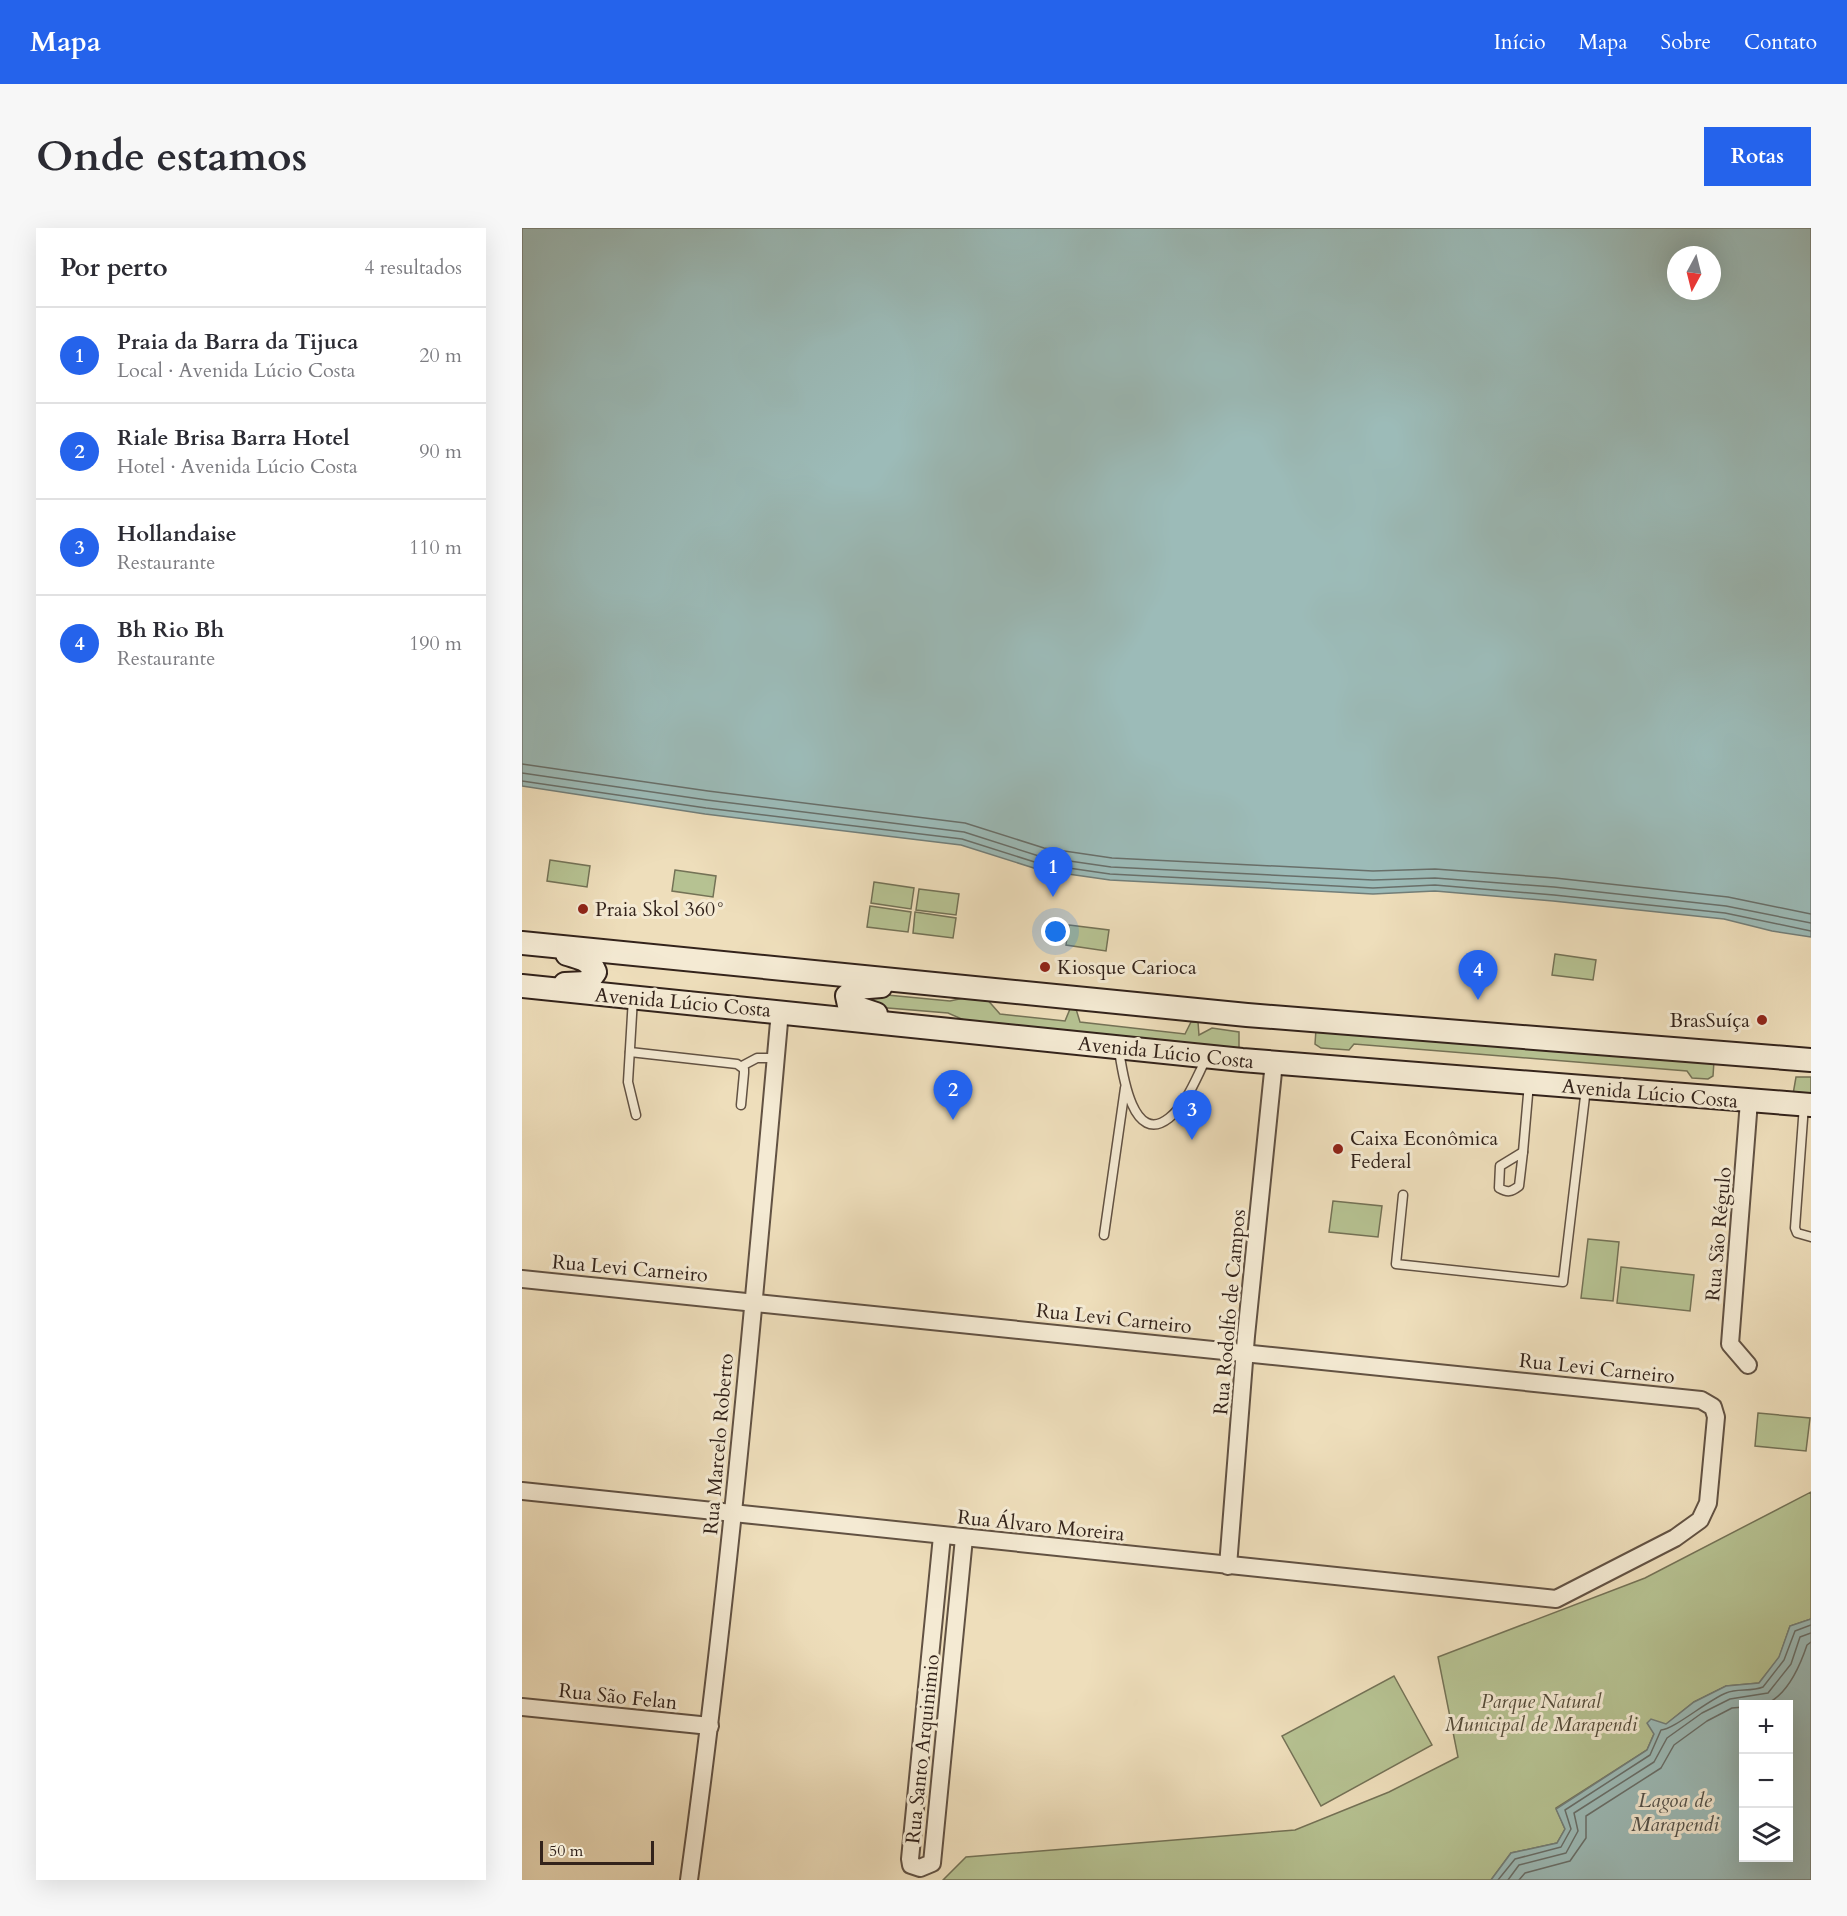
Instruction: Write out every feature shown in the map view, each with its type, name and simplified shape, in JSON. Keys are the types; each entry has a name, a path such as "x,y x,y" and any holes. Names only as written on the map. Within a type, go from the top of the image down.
{"main road":[{"path":"527,944 1247,1015 1811,1060"},
{"path":"523,986 587,983 596,972 592,964 584,959 527,944"},
{"path":"921,1028 854,1008 849,1005 847,996 856,988 939,983"},
{"name":"Avenida Lúcio Costa","path":"523,986 1208,1056 1808,1105"}],"street":[{"name":"Rua Marcelo Roberto","path":"689,1880 710,1726 733,1512 780,1011"},
{"name":"Rua Rodolfo de Campos","path":"1228,1566 1245,1352 1274,1062"},
{"name":"Rua São Régulo","path":"1748,1365 1730,1344 1749,1101"},
{"name":"Rua Levi Carneiro","path":"522,1279 1701,1400 1713,1407 1716,1417 1708,1503 1700,1520 1675,1538 1556,1599"},
{"name":"Rua Álvaro Moreira","path":"522,1491 1556,1599"},
{"name":"Rua Santo Arquinimio","path":"942,1536 910,1859 911,1865 920,1868 926,1868 932,1863 964,1538"},
{"name":"Rua São Felan","path":"522,1707 710,1726"}],"lane":[{"path":"633,997 628,1086 636,1115"},
{"path":"1119,1047 1125,1088 1136,1112 1146,1122 1158,1123 1169,1119 1186,1099 1208,1056"},
{"path":"630,1053 742,1066 757,1058 776,1058"},
{"path":"741,1105 744,1073 742,1066"},
{"path":"1523,1152 1500,1166 1499,1188 1505,1192 1512,1192 1519,1186 1523,1152 1529,1083"},
{"path":"1404,1195 1396,1264 1563,1282 1586,1087"},
{"path":"1104,1235 1125,1088"},
{"path":"1808,1105 1795,1228 1797,1233 1811,1237"}],"green space":[{"path":"550,860 590,866 587,887 547,881"},
{"path":"675,870 716,876 713,897 672,891"},
{"path":"874,882 914,888 911,909 871,903"},
{"path":"919,889 959,894 956,915 916,910"},
{"path":"870,906 911,912 908,932 867,927"},
{"path":"915,912 956,918 953,938 913,933"},
{"path":"1069,925 1109,930 1106,951 1066,945"},
{"path":"1555,954 1596,960 1593,980 1552,975"},
{"path":"866,993 950,1001 973,996 985,997 1000,1014 1065,1021 1070,1009 1076,1009 1080,1022 1185,1034 1191,1022 1198,1022 1199,1035 1212,1028 1239,1032 1239,1050 971,1023 948,1013 864,1006 862,995"},
{"path":"1316,1029 1714,1061 1713,1076 1708,1079 1692,1078 1687,1071 1354,1044 1349,1050 1321,1048 1315,1044"},
{"path":"1796,1077 1811,1077 1811,1096 1793,1094"},
{"path":"1333,1201 1382,1206 1378,1237 1329,1232"},
{"path":"1588,1239 1619,1242 1613,1301 1581,1298"},
{"path":"1621,1267 1694,1275 1690,1311 1617,1303"},
{"path":"1758,1413 1810,1418 1806,1451 1755,1446"},
{"name":"Parque Natural Municipal de Marapendi","path":"1811,1492 1811,1619 1790,1626 1779,1658 1759,1683 1726,1686 1694,1702 1654,1734 1647,1750 1556,1808 1565,1829 1557,1843 1511,1853 1491,1880 943,1880 966,1857 1295,1830 1389,1792 1458,1757 1438,1657 1645,1578"},
{"path":"1394,1676 1432,1745 1321,1806 1282,1736"}],"water":[{"path":"522,228 1811,228 1811,937 1772,931 1724,919 1435,891 1373,894 1110,880 1040,870 961,845 705,814 522,786"},
{"name":"Lagoa de Marapendi","path":"1811,1619 1811,1880 1491,1880 1511,1853 1557,1843 1565,1829 1556,1809 1647,1750 1654,1734 1647,1723 1651,1719 1666,1724 1694,1702 1726,1686 1759,1683 1779,1657 1790,1626"}],"place":[{"name":"Praia da Barra da Tijuca","path":"1053,897"},
{"name":"Praia Skol 360°","path":"583,909"},
{"name":"Kiosque Carioca","path":"1045,967"},
{"name":"Bh Rio Bh","path":"1478,1000"},
{"name":"BrasSuíça","path":"1762,1020"},
{"name":"Riale Brisa Barra Hotel","path":"953,1120"},
{"name":"Hollandaise","path":"1192,1140"},
{"name":"Caixa Econômica Federal","path":"1338,1149"}]}
